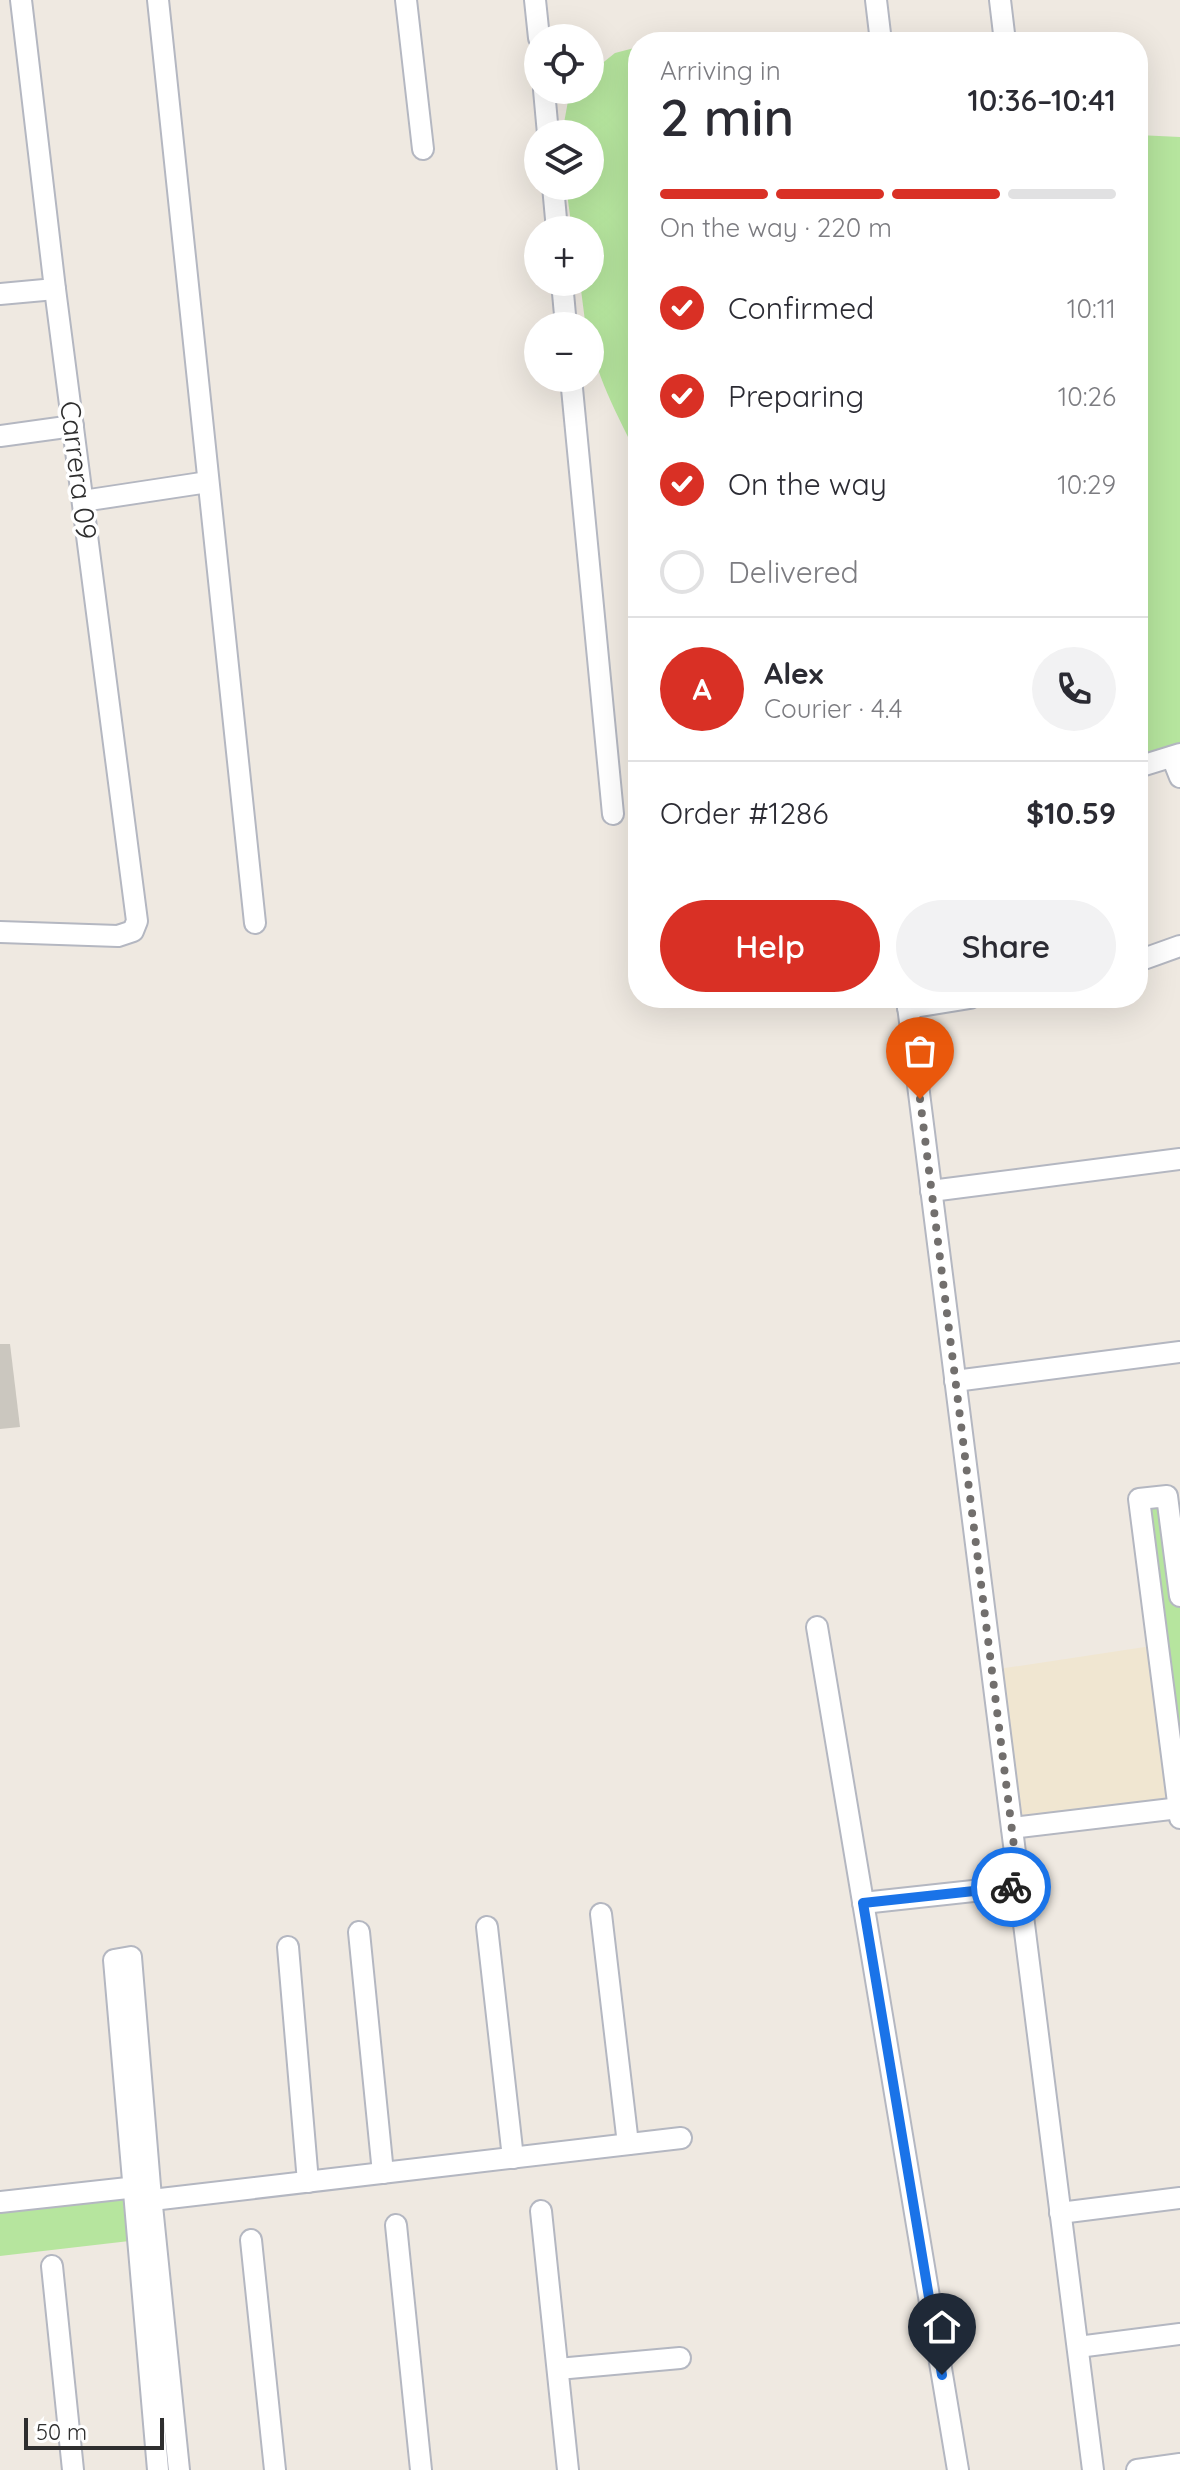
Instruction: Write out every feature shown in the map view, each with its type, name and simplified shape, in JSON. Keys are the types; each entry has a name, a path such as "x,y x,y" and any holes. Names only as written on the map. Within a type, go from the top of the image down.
{"street":[{"name":"Carrera 09","path":"0,932 127,934 133,931 137,921 21,0"},
{"path":"158,0 255,923"},
{"path":"406,0 423,149"},
{"path":"535,0 538,24"},
{"path":"876,0 880,32"},
{"path":"1000,0 1004,32"},
{"path":"0,294 55,289"},
{"path":"572,392 613,814"},
{"path":"0,436 73,426"},
{"path":"83,501 208,482"},
{"path":"1148,764 1176,755 1180,777"},
{"path":"1148,957 1180,946"},
{"path":"908,1008 1093,2470"},
{"path":"931,1191 1180,1159"},
{"path":"955,1381 1180,1352"},
{"path":"1012,1828 1180,1811 1139,1499 1167,1496 1180,1596"},
{"path":"817,1627 958,2470"},
{"path":"863,1903 1019,1886"},
{"path":"601,1914 628,2144"},
{"path":"487,1927 513,2158"},
{"path":"359,1932 383,2173"},
{"path":"288,1947 308,2182"},
{"path":"158,2470 145,2191 131,1957 114,1960 145,2191 179,2470"},
{"path":"0,2202 308,2182 681,2138"},
{"path":"1060,2213 1180,2198"},
{"path":"541,2211 568,2470"},
{"path":"396,2225 421,2470"},
{"path":"251,2240 275,2470"},
{"path":"52,2266 73,2470"},
{"path":"1078,2347 1180,2334"},
{"path":"558,2369 680,2358"},
{"path":"1137,2470 1180,2464"}],"shaded area":[{"path":"1158,1645 1179,1808 1012,1828 992,1670"}],"green space":[{"path":"628,50 628,437 604,385 604,312 584,312 582,296 604,296 604,216 570,216 568,200 604,200 604,120 565,120 567,104 604,104 604,62 615,53"},
{"path":"1148,135 1180,137 1180,754 1148,764"},
{"path":"1167,1496 1180,1596 1180,1818 1139,1499"},
{"path":"133,2187 138,2240 0,2256 0,2202"}],"building":[{"path":"0,1344 10,1344 20,1427 0,1429"}],"way so far":[{"path":"920,1099 1019,1886 1011,1887"}],"route":[{"path":"942,2375 863,1903 1011,1887"}]}
